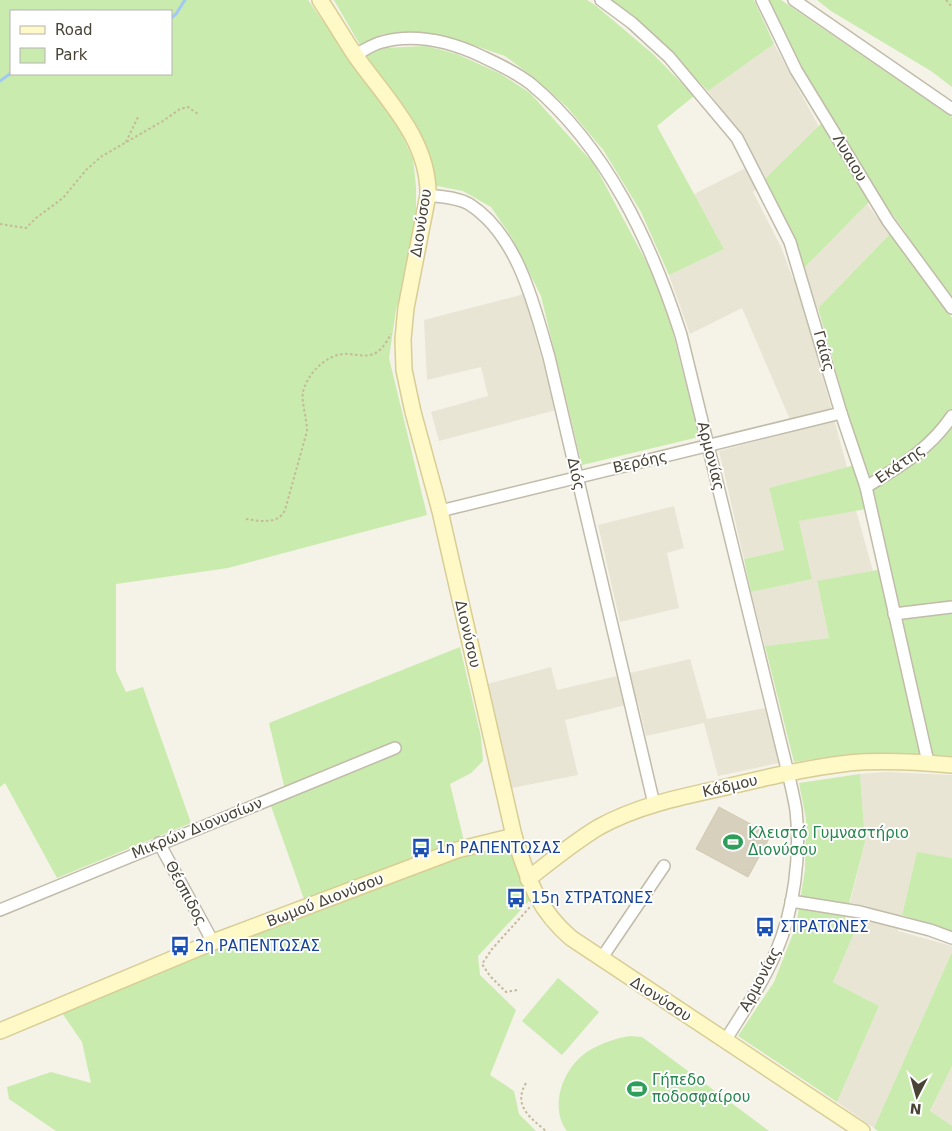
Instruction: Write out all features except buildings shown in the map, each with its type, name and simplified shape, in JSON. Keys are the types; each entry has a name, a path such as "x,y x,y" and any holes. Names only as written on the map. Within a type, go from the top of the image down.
{"main road":[{"name":"Διονύσου","path":"320,0 355,55 410,130 417,143 428,177 428,195 406,308 403,354 407,388 440,511 514,836 528,879 538,900 560,929 601,959 862,1131"},
{"name":"Κάδμου","path":"528,879 577,841 600,827 654,804 788,773 850,763 928,762 952,765"},
{"name":"Βωμού Διονύσου","path":"0,1031 213,942 458,850 514,836"}],"street":[{"name":"Γαίας","path":"602,0 632,23 669,58 737,138 790,242 841,413 866,487 928,762"},
{"name":"Λυαιου","path":"762,0 796,70 888,221 952,308"},
{"path":"794,0 952,109"},
{"name":"Αρμονίας","path":"355,55 381,42 410,38 435,40 467,50 505,68 530,84 564,117 602,164 637,222 669,298 681,335 796,810 796,861 791,901 784,930 776,953 725,1041"},
{"name":"Διός","path":"428,195 468,203 485,217 503,237 517,263 533,302 549,357 654,804"},
{"name":"Βερόης","path":"440,511 841,413"},
{"name":"Εκάτης","path":"866,487 919,454 942,431 952,416"},
{"path":"894,614 952,607"},
{"name":"Μικρών Διονυσίων","path":"0,910 395,748"},
{"name":"Θέσπιδος","path":"160,843 213,942"},
{"path":"601,959 664,866"},
{"path":"791,901 860,912 952,938"}],"path":[{"path":"946,0 952,7"},
{"path":"0,224 26,228 63,198 94,163 184,108 193,109 198,114"},
{"path":"125,143 138,117"},
{"path":"246,519 266,522 275,520 282,516 285,510 307,430 303,393 306,384 315,371 332,356 344,354 367,356 376,353 383,346 392,331"},
{"path":"517,990 506,992 490,976 482,964 492,949 524,912 538,900"},
{"path":"526,1083 520,1092 522,1107 534,1122 546,1131"}],"shaded area":[{"path":"774,44 819,127 753,192 781,247 793,279 867,204 890,234 807,319 847,467 769,488 784,550 744,559 719,451 795,431 742,308 690,334 669,275 724,249 694,194 756,163 742,137 708,91"},
{"path":"524,294 556,410 439,441 431,412 488,396 481,367 427,380 424,320"},
{"path":"674,506 684,548 667,553 679,608 620,622 598,525"},
{"path":"856,510 873,571 817,582 829,638 765,646 751,592 812,579 799,521"},
{"path":"690,659 707,719 766,708 779,763 718,776 704,723 646,736 638,702 565,720 578,775 512,788 487,684 551,667 557,690"},
{"path":"886,772 952,775 952,858 917,853 898,931 952,946 952,952 874,1128 837,1102 879,1006 833,982 866,906 850,903 865,842 860,774"},
{"path":"952,1066 952,1126 930,1112"}],"green space":[{"path":"0,0 308,0 395,120 413,159 416,212 410,259 396,310 389,358 427,515 228,568 116,584 116,671 126,692 143,687 191,823 57,878 5,783 0,787"},
{"path":"334,0 587,0 595,5 654,55 694,96 657,126 724,249 669,275 641,212 604,151 567,107 532,76 505,56 461,41 418,32 383,34 360,45"},
{"path":"610,0 754,0 774,44 708,91 643,24"},
{"path":"768,0 781,0 952,117 952,302 878,195 804,268 787,225 765,179 829,116 797,60"},
{"path":"817,0 952,0 952,87 931,71 831,11"},
{"path":"426,46 457,54 501,74 530,93 594,164 648,265 669,317 699,437 582,465 541,296 512,238 491,207 463,191 432,185 432,165 427,148 363,57 383,48"},
{"path":"890,234 952,318 952,756 904,754 842,755 794,762 765,646 829,638 817,581 888,568 872,508 799,521 812,579 751,592 744,559 784,550 769,488 862,463 818,308"},
{"path":"460,647 481,737 483,761 471,773 450,784 464,841 304,899 271,806 287,798 269,723"},
{"path":"860,774 865,842 845,919 859,922 833,982 879,1006 837,1102 738,1036 774,982 796,926 805,870 806,819 799,783"},
{"path":"512,846 530,900 478,956 480,975 516,1010 490,1075 514,1091 519,1114 536,1131 56,1131 9,1099 7,1087 51,1072 91,1083 82,1042 60,1010 461,855"},
{"path":"917,852 952,858 952,931 902,915"},
{"path":"952,952 952,1066 930,1111 952,1126 952,1131 878,1131 874,1128"},
{"path":"558,978 599,1012 562,1055 522,1021"},
{"name":"Γήπεδο ποδοσφαίρου","path":"630,1036 642,1037 769,1131 567,1131 561,1121 559,1098 566,1076 573,1065 595,1047 614,1039"}],"waterway":[{"path":"172,17 185,0"},
{"path":"0,81 10,74"}],"place":[{"name":"Κλειστό Γυμναστήριο Διονύσου","path":"733,842"},
{"name":"1η ΡΑΠΕΝΤΩΣΑΣ","path":"421,848"},
{"name":"15η ΣΤΡΑΤΩΝΕΣ","path":"516,898"},
{"name":"ΣΤΡΑΤΩΝΕΣ","path":"765,927"},
{"name":"2η ΡΑΠΕΝΤΩΣΑΣ","path":"180,946"},
{"name":"Γήπεδο ποδοσφαίρου","path":"637,1089"}]}
